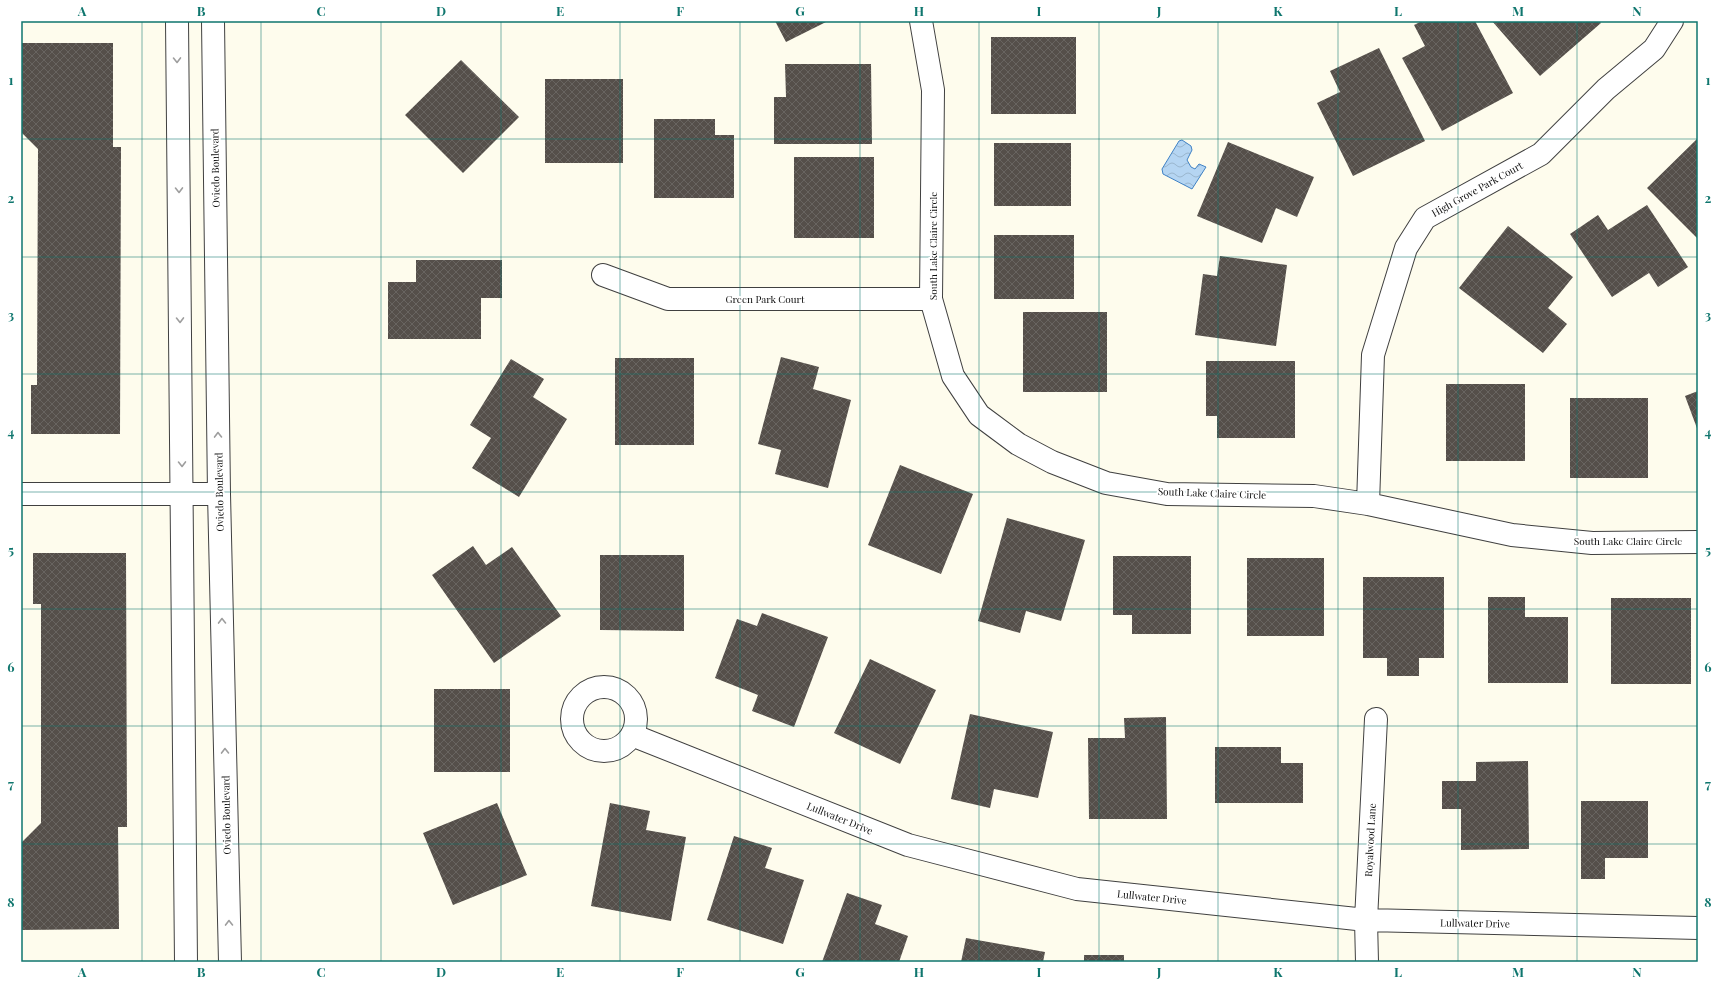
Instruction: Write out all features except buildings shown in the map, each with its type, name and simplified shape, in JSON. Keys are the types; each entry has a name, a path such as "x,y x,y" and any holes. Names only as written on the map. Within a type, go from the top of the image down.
{"street":[{"path":"177,21 186,962"},
{"name":"Oviedo Boulevard","path":"213,21 219,494 230,962"},
{"name":"South Lake Claire Circle","path":"921,21 933,90 931,300 953,376 979,415 1018,444 1052,462 1106,483 1167,494 1314,496 1368,504 1512,535 1592,543 1698,542"},
{"name":"High Grove Park Court","path":"1368,504 1373,356 1406,248 1425,218 1541,154 1606,88 1654,49 1672,21"},
{"name":"Green Park Court","path":"603,275 668,300 931,300"},
{"path":"21,494 219,494"},
{"name":"Royalwood Lane","path":"1367,962 1366,920 1376,719"},
{"name":"Lullwater Drive","path":"632,735 908,845 1076,889 1366,920 1698,928"}],"water":[{"path":"1182,140 1191,146 1192,150 1187,160 1191,167 1195,169 1199,164 1206,167 1192,189 1163,174 1162,169 1179,141"}]}
